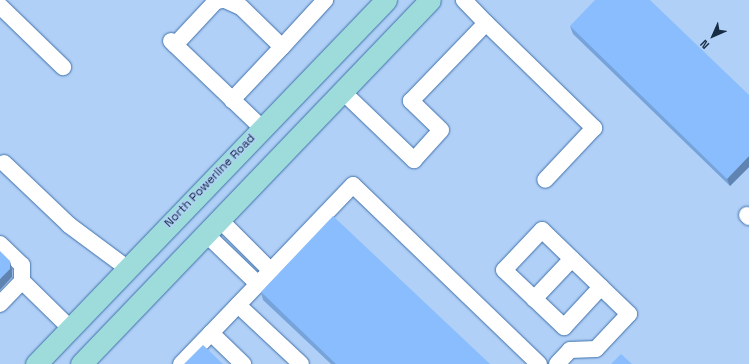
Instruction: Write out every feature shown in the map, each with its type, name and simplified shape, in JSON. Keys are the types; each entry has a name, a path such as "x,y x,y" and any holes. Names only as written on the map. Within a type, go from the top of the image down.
{"main road":[{"name":"North Powerline Road","path":"36,364 261,127 386,0"},
{"path":"410,20 422,0"},
{"path":"81,364 214,228 342,91 430,0"}],"lane":[{"path":"261,127 173,43 216,1 223,0 241,7 282,47"},
{"path":"232,100 325,0"},
{"path":"464,0 594,128 545,180"},
{"path":"0,6 63,67"},
{"path":"342,91 414,160 441,130 411,101 486,23"},
{"path":"4,163 69,225 127,268"},
{"path":"181,364 353,185 539,364"},
{"path":"214,228 270,271"},
{"path":"214,228 258,284"},
{"path":"557,364 570,350 596,349 629,314 542,230 504,270 564,327 601,288"},
{"path":"0,244 22,265 22,282 0,304"},
{"path":"534,299 572,259"},
{"path":"22,282 70,328"},
{"path":"238,305 301,364"},
{"path":"211,333 243,364"}],"building":[{"path":"595,0 650,0 749,95 749,156 727,179 570,26"},
{"path":"333,216 490,364 336,364 261,292"},
{"path":"0,251 10,261 10,269 0,279"},
{"path":"203,345 223,364 184,364"},
{"path":"621,354 632,364 611,364"}]}
